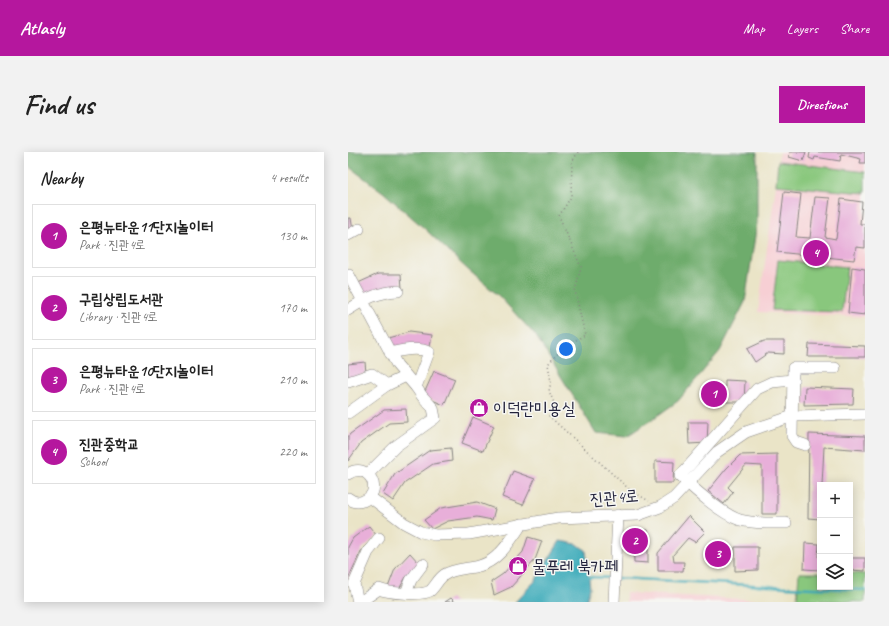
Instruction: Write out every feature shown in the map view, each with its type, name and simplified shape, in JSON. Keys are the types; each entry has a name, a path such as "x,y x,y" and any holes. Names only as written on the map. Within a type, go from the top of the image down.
{"street":[{"path":"348,235 359,229"},
{"path":"349,275 396,365 434,408 435,418 396,446 368,474"},
{"path":"348,310 363,300 384,292 398,291"},
{"path":"390,353 401,350 425,350 429,352 416,386"},
{"path":"805,444 796,442 792,436 793,368 835,368"},
{"path":"348,382 372,374 386,385"},
{"path":"348,413 386,385 406,376"},
{"path":"786,523 756,523 739,520 725,513 680,476 757,389 772,382 793,380"},
{"name":"진관4로","path":"370,497 404,523 421,532 435,535 469,534 558,518 638,515 660,507 674,498 717,452 746,432 792,416 865,414"},
{"path":"348,474 359,470 368,474 374,483 370,497 360,502 348,500"},
{"path":"614,600 618,515"},
{"path":"379,538 368,552 354,584 359,602 379,589 387,593 406,593 416,595 429,592 444,575 458,569 481,566 499,555 522,524"},
{"path":"406,593 411,580 423,564"},
{"path":"348,601 352,602"}],"path":[{"path":"578,152 572,162 571,197 559,216 581,267 575,291 585,335 565,346 548,364 551,382 549,391 554,403 550,416 630,490 654,504"}],"shaded area":[{"path":"780,152 865,152 865,172 778,161"},
{"path":"776,185 865,193 865,317 758,312"},
{"path":"626,593 783,601 783,602 626,602"}],"green space":[{"path":"348,152 757,152 757,223 745,302 720,351 678,401 627,436 596,433 536,336 499,296 466,268 425,229 383,192 348,166"},
{"path":"778,161 865,172 865,193 776,185"},
{"path":"778,260 847,267 842,312 772,310"},
{"path":"799,573 817,573 817,590 853,590 853,573 865,574 865,602 797,600"}],"water":[{"path":"560,541 576,544 586,550 590,588 586,602 515,602 535,581"}],"building":[{"path":"790,152 806,152 803,161 789,157"},
{"path":"810,152 865,152 865,163 860,163 861,159 841,154 840,161 815,157 814,160 809,158"},
{"path":"784,192 801,194 796,237 810,238 815,197 830,198 825,237 836,239 841,199 862,202 860,224 865,224 865,248 856,247 854,260 777,252"},
{"path":"348,218 351,218 353,231 348,233"},
{"path":"852,267 865,269 865,315 848,313"},
{"path":"378,274 401,274 402,289 364,298 358,283"},
{"path":"409,332 432,335 430,347 391,351 388,338"},
{"path":"764,341 784,341 784,354 768,353 755,362 747,349"},
{"path":"809,344 865,346 865,357 808,357"},
{"path":"365,362 366,373 348,380 348,364"},
{"path":"434,371 455,379 444,405 423,396"},
{"path":"725,380 745,381 744,402 725,402"},
{"path":"805,387 854,389 853,404 804,405"},
{"path":"406,409 407,422 389,423 361,443 348,461 348,437 350,434 384,410"},
{"path":"473,417 494,426 483,451 462,443"},
{"path":"688,422 708,422 707,443 689,444"},
{"path":"809,434 865,436 865,450 824,447 822,482 817,482 817,519 808,518"},
{"path":"451,448 452,461 433,464 405,483 393,501 383,494 395,474 430,450"},
{"path":"777,454 777,514 762,514 762,466 746,465 728,487 733,492 724,504 708,491 740,455"},
{"path":"655,461 674,462 673,483 655,483"},
{"path":"513,471 535,479 523,505 502,497"},
{"path":"477,502 495,509 492,520 477,517 448,521 432,529 424,520 441,508"},
{"path":"689,516 705,532 695,542 688,538 673,555 674,562 684,562 683,571 658,571 658,553"},
{"path":"369,526 377,536 362,549 348,579 348,547 353,538"},
{"path":"633,529 648,530 648,563 634,562"},
{"path":"528,537 542,541 535,560 511,587 494,595 491,582 503,574 523,552"},
{"path":"805,543 817,544 817,570 804,569"},
{"path":"735,547 758,547 758,570 735,571"},
{"path":"410,553 419,563 406,577 399,589 387,590 395,569"},
{"path":"853,558 865,558 865,571 853,570"},
{"path":"451,598 455,602 445,602"}],"waterway":[{"path":"588,578 612,578"},
{"path":"617,578 865,590"}],"place":[{"name":"진관중학교","path":"816,253"},
{"name":"은평뉴타운11단지놀이터","path":"714,394"},
{"name":"이덕란미용실","path":"479,408"},
{"name":"구립상립도서관","path":"635,541"},
{"name":"은평뉴타운10단지놀이터","path":"718,554"},
{"name":"물푸레 북카페","path":"518,566"}]}
